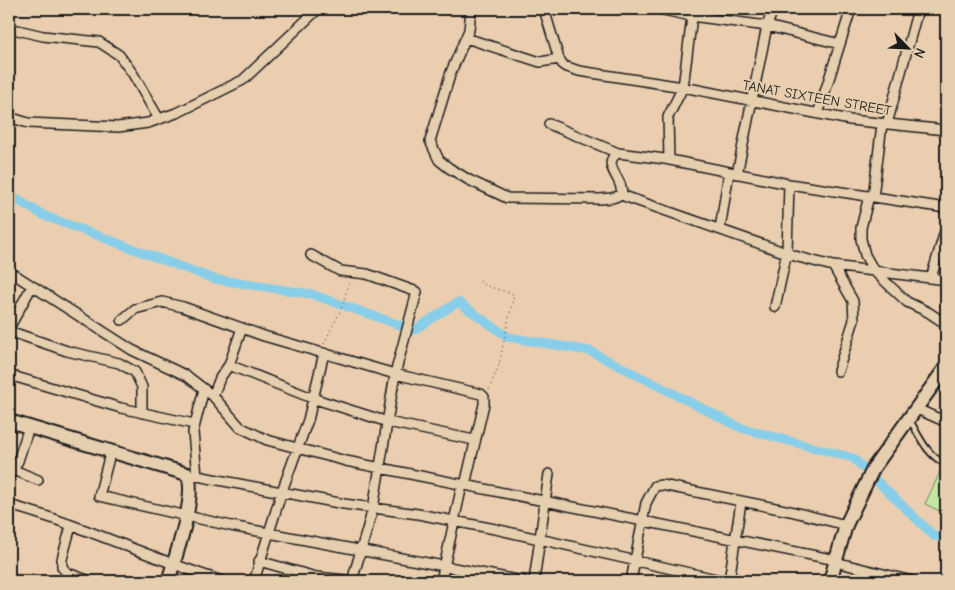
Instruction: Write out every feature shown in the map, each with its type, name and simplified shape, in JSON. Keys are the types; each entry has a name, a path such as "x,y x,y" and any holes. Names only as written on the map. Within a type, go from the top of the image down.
{"street":[{"path":"9,117 28,123 118,127 159,119 179,112 243,80 318,9"},
{"path":"471,9 466,38 451,72 430,142 439,160 469,180 508,198 606,198 621,195 833,266 946,280"},
{"path":"466,38 509,54 540,62 559,59 544,9"},
{"path":"659,9 767,26 840,44"},
{"path":"720,229 751,102 767,26 773,9"},
{"path":"818,114 850,9"},
{"path":"918,9 884,124 871,196 862,222 861,239 865,255 874,271 907,302 928,312 946,324"},
{"path":"669,160 668,117 683,87 692,13"},
{"path":"9,28 43,36 99,42 118,55 128,67 159,119"},
{"name":"TANAT SIXTEEN STREET","path":"559,59 564,66 586,73 683,87 818,114 884,124 946,130"},
{"path":"549,124 618,153 669,160 789,184 946,208"},
{"path":"618,153 612,159 611,167 621,184 621,195"},
{"path":"775,307 787,252 789,184"},
{"path":"931,278 946,228"},
{"path":"260,561 316,577 354,581 373,509 395,374 411,319 416,292 367,274 340,271 311,255"},
{"path":"833,266 853,301 854,320 838,371"},
{"path":"9,271 132,350 187,376 213,396 240,427 267,440 380,468 643,520 836,561 912,581"},
{"path":"32,286 9,330 67,351 119,363 135,372 142,387 142,413"},
{"path":"122,320 135,309 162,302 395,374 476,392 484,396 441,581"},
{"path":"213,396 220,378 229,365 242,328"},
{"path":"254,581 268,532 308,420 322,352"},
{"path":"229,365 312,398 388,422 474,440"},
{"path":"830,581 846,525 874,467 946,367"},
{"path":"9,375 142,413 194,424"},
{"path":"168,581 192,487 194,424 204,389"},
{"path":"913,414 946,422"},
{"path":"9,421 192,475 373,509 454,521 727,581 741,502"},
{"path":"29,427 10,471 38,480"},
{"path":"111,450 99,496 268,532 523,581"},
{"path":"534,581 549,474"},
{"path":"631,581 646,503 655,486 662,485 790,511 846,525"},
{"path":"9,505 108,538 173,565 222,581"},
{"path":"71,526 62,559 62,567 67,573 78,579 90,581"}],"lane":[{"path":"913,414 927,448 939,461 946,464"}],"path":[{"path":"322,352 341,309 352,272"},
{"path":"480,281 486,286 514,294 501,354 492,384 484,396"}],"green space":[{"path":"940,472 946,475 946,514 925,504"}],"waterway":[{"path":"9,195 45,216 214,279 311,294 414,330 458,302 508,337 590,351 741,428 853,458 934,536 946,539"}]}
